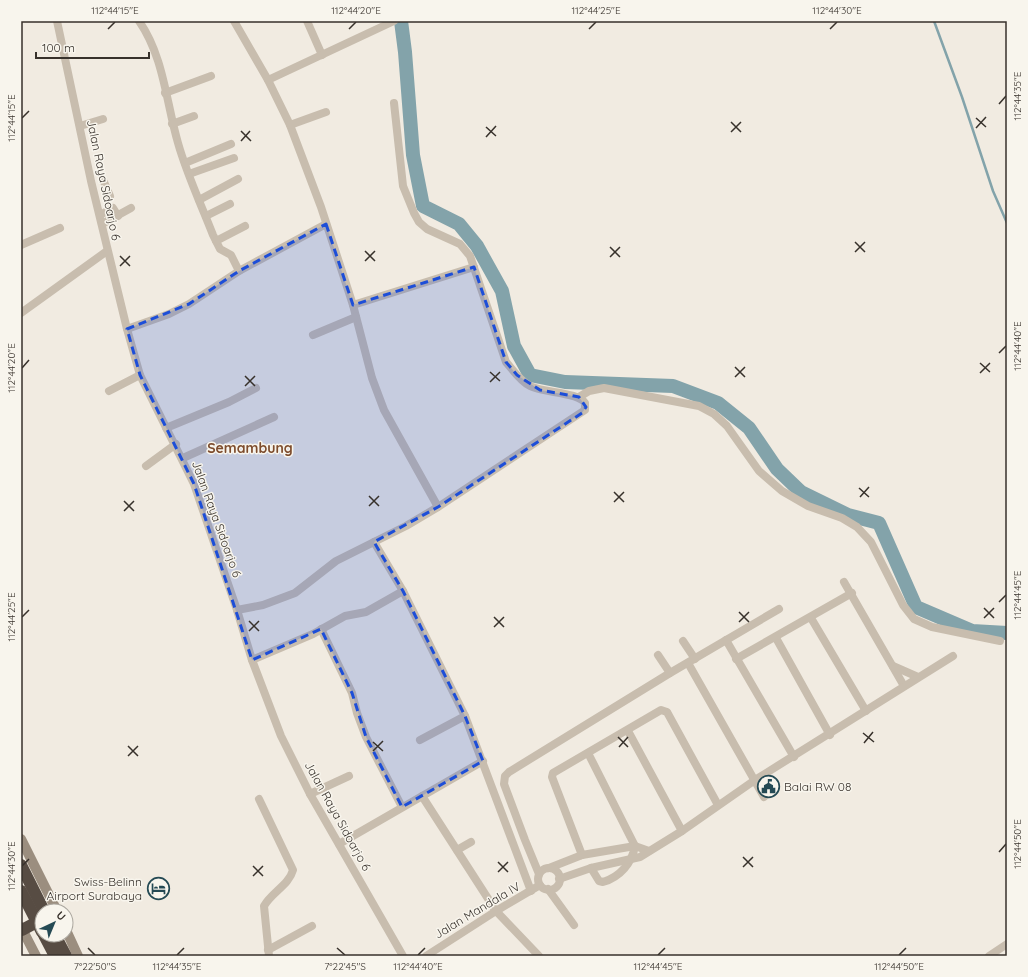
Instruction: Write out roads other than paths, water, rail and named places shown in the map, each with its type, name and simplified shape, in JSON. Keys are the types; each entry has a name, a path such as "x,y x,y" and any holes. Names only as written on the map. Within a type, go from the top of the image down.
{"highway":[{"path":"21,865 40,903"},
{"path":"21,891 34,917"},
{"path":"22,928 34,927"},
{"path":"48,943 55,956"},
{"path":"59,943 66,956"}],"street":[{"name":"Jalan Raya Sidoarjo 6","path":"57,21 92,187 100,215 126,329 140,375 166,428 183,458 194,484 237,610 252,660 281,736 310,794 403,956"},
{"path":"139,21 153,44 159,60 172,124 199,200 220,249 231,254 239,271"},
{"path":"234,21 268,80 290,125 326,224 353,305 372,378 384,410 435,503"},
{"path":"307,21 322,55"},
{"path":"268,80 394,21"},
{"path":"165,93 211,76"},
{"path":"394,103 403,186 414,213 419,222 427,229 460,244 470,256 506,362 529,386 583,403"},
{"path":"290,125 326,112"},
{"path":"172,124 194,116"},
{"path":"80,126 103,119"},
{"path":"185,163 231,144"},
{"path":"189,174 234,158"},
{"path":"199,200 238,179"},
{"path":"92,187 107,189"},
{"path":"206,216 230,204"},
{"path":"100,215 113,208 118,216"},
{"path":"102,224 131,208"},
{"path":"126,329 169,314 189,304 239,271 326,224"},
{"path":"216,241 245,226"},
{"path":"21,245 60,228"},
{"path":"21,314 108,251"},
{"path":"353,305 474,267"},
{"path":"313,335 356,317"},
{"path":"109,391 140,375"},
{"path":"166,428 229,402 256,388"},
{"path":"237,610 263,606 295,593 336,561 374,542 582,413 583,403 589,391 604,388 699,406 714,414 727,426 759,471 782,491 808,506 842,518 857,527 871,542 903,605 914,618 932,627 1000,641"},
{"path":"183,458 274,417"},
{"path":"146,466 176,444"},
{"path":"374,542 402,591 465,716 531,892"},
{"path":"844,582 852,593 904,686"},
{"path":"252,660 321,629 345,616 366,612 402,591"},
{"path":"736,659 776,638 852,593"},
{"path":"574,925 548,889 540,885 538,881 539,874 504,784 505,776 508,772 670,673 780,609"},
{"path":"811,618 866,711"},
{"path":"321,629 352,693 357,713 366,737 402,807"},
{"path":"776,638 830,735"},
{"path":"726,640 794,757"},
{"path":"683,641 691,661 764,797"},
{"path":"658,655 670,673"},
{"path":"559,879 591,868 640,856 649,851 755,780 830,735 904,686 953,656"},
{"path":"893,666 918,678"},
{"path":"582,855 552,777 556,770 628,731 660,710 665,711 718,805"},
{"path":"420,740 465,716"},
{"path":"628,731 682,830"},
{"path":"588,753 635,846 633,857 624,869 603,882 600,881 591,868"},
{"path":"339,844 483,761"},
{"path":"310,794 349,776"},
{"path":"422,796 496,910 539,956"},
{"path":"259,799 294,870 289,879 268,899 264,906 268,953 312,926"},
{"path":"21,839 52,903"},
{"path":"457,850 471,842"},
{"path":"539,874 542,871 582,855 635,846 649,851"},
{"path":"548,889 556,887 559,879 556,871 549,868"},
{"name":"Jalan Mandala IV","path":"426,956 496,910 531,892 540,885"},
{"path":"22,928 36,956"},
{"path":"72,943 78,956"},
{"path":"990,956 1007,944"}],"waterway":[{"path":"401,21 405,52 413,155 423,206 459,224 477,246 502,291 514,346 530,375 565,382 673,386 718,403 749,428 777,469 801,492 848,515 879,523 916,607 972,631 1007,633"},
{"path":"934,21 962,97 993,191 1007,223"}],"place":[{"name":"Balai RW 08","path":"769,786"},
{"name":"Swiss-Belinn Airport Surabaya","path":"158,888"}],"district":[{"name":"Semambung","path":"250,448"}]}
